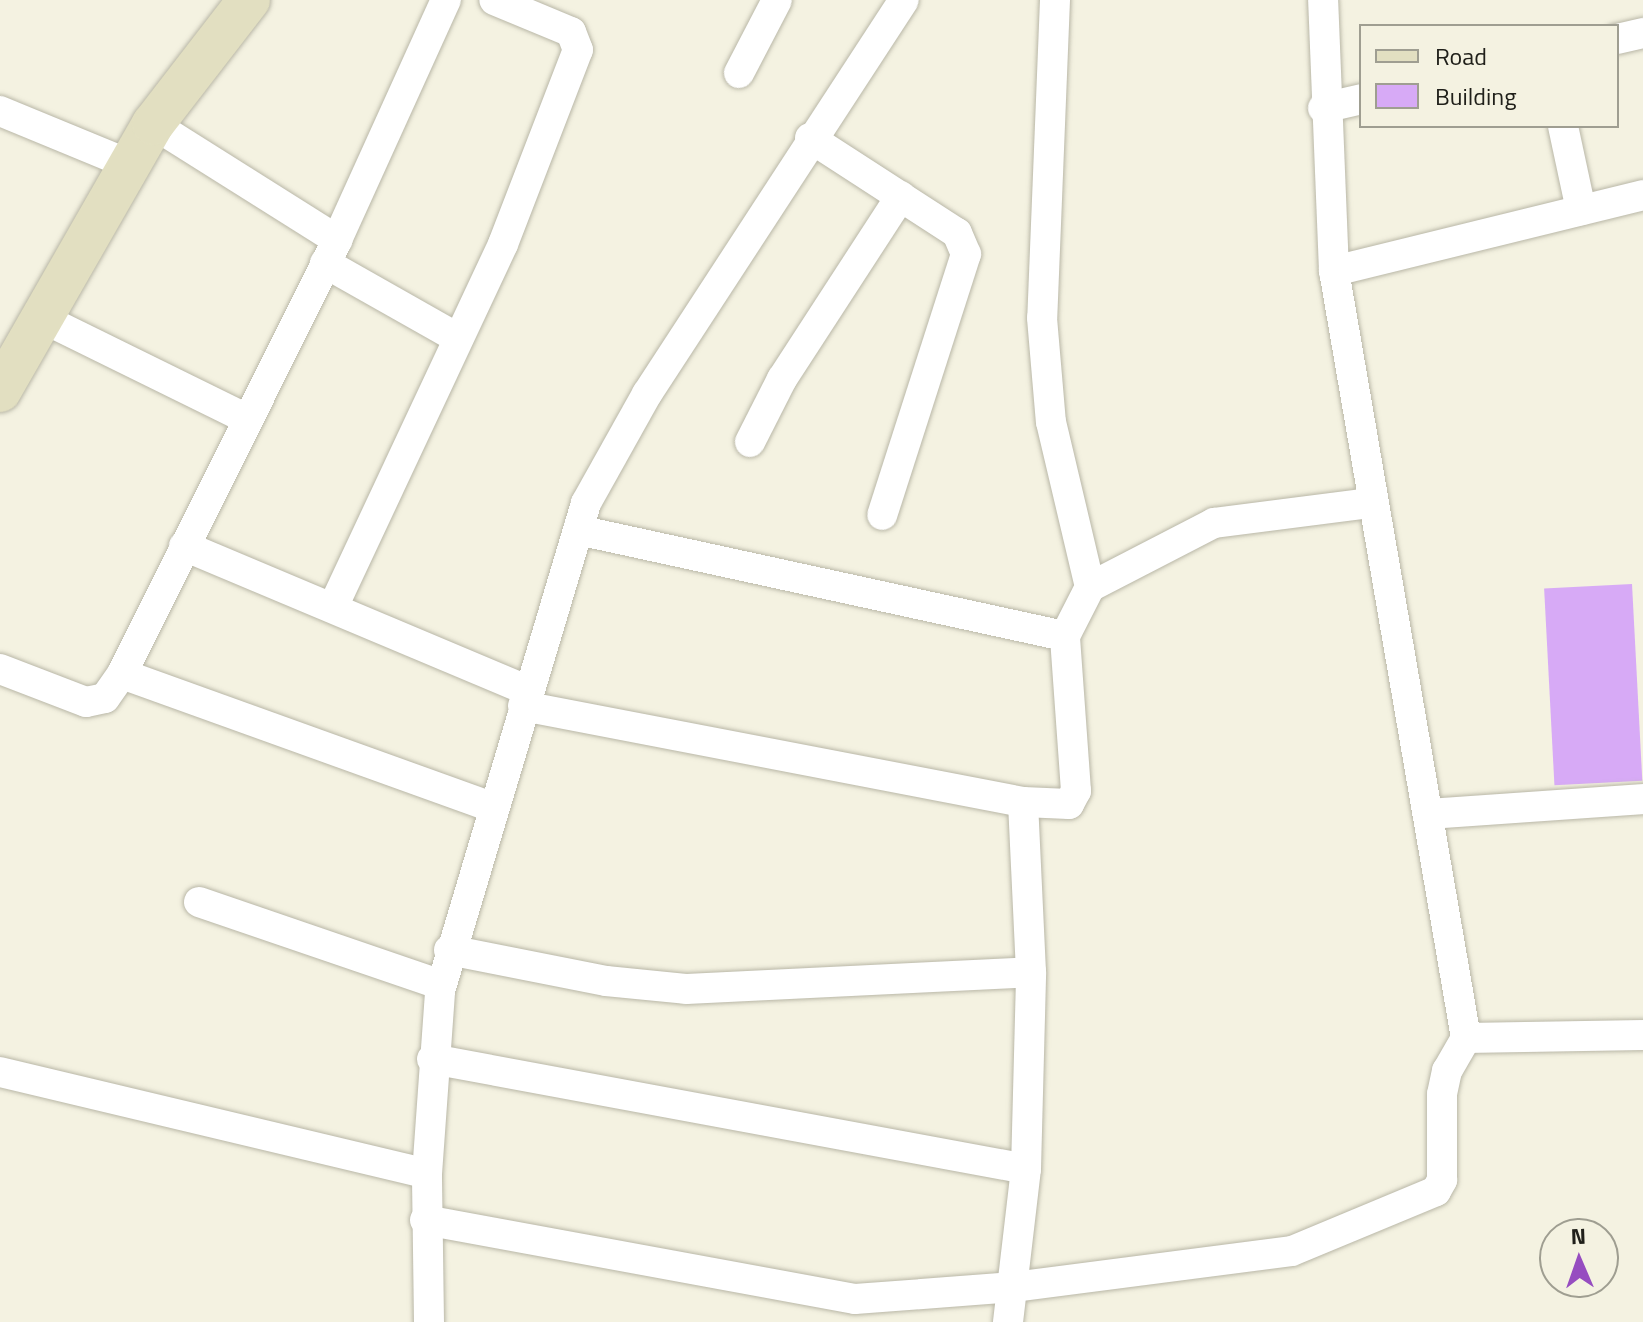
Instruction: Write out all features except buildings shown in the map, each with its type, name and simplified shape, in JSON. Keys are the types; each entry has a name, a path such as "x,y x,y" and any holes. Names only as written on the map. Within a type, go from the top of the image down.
{"main road":[{"path":"0,391 46,320 153,124 236,4"}],"street":[{"path":"0,669 86,702 105,698 122,674 245,418 331,251 446,0"},
{"path":"739,73 777,0"},
{"path":"429,1322 425,1220 432,1059 441,985 492,807 578,530 647,394 810,138 904,0"},
{"path":"1055,0 1042,318 1051,422 1090,587"},
{"path":"425,1220 855,1311 1292,1251 1425,1199 1442,1180 1442,1094 1447,1071 1466,1038 1429,814 1370,503 1334,271 1323,108 1323,0"},
{"path":"333,607 454,336 503,244 578,50 571,32 509,2"},
{"path":"1619,39 1643,33"},
{"path":"1323,108 1359,99"},
{"path":"0,111 131,165"},
{"path":"153,124 454,336"},
{"path":"1563,128 1581,210"},
{"path":"810,138 957,233 966,266 882,515"},
{"path":"1334,271 1643,195"},
{"path":"750,442 782,379 901,196"},
{"path":"46,320 245,418"},
{"path":"184,546 333,607 526,699 1023,802 1060,805 1075,798 1065,636 1090,587 1214,523 1370,503"},
{"path":"578,530 1065,636"},
{"path":"122,674 492,807"},
{"path":"1429,814 1643,799"},
{"path":"1008,1322 1026,1169 1031,972 1023,802"},
{"path":"199,902 441,985"},
{"path":"449,950 606,981 686,989 1031,972"},
{"path":"1466,1038 1643,1035"},
{"path":"432,1059 1026,1169"},
{"path":"0,1072 427,1174"}]}
